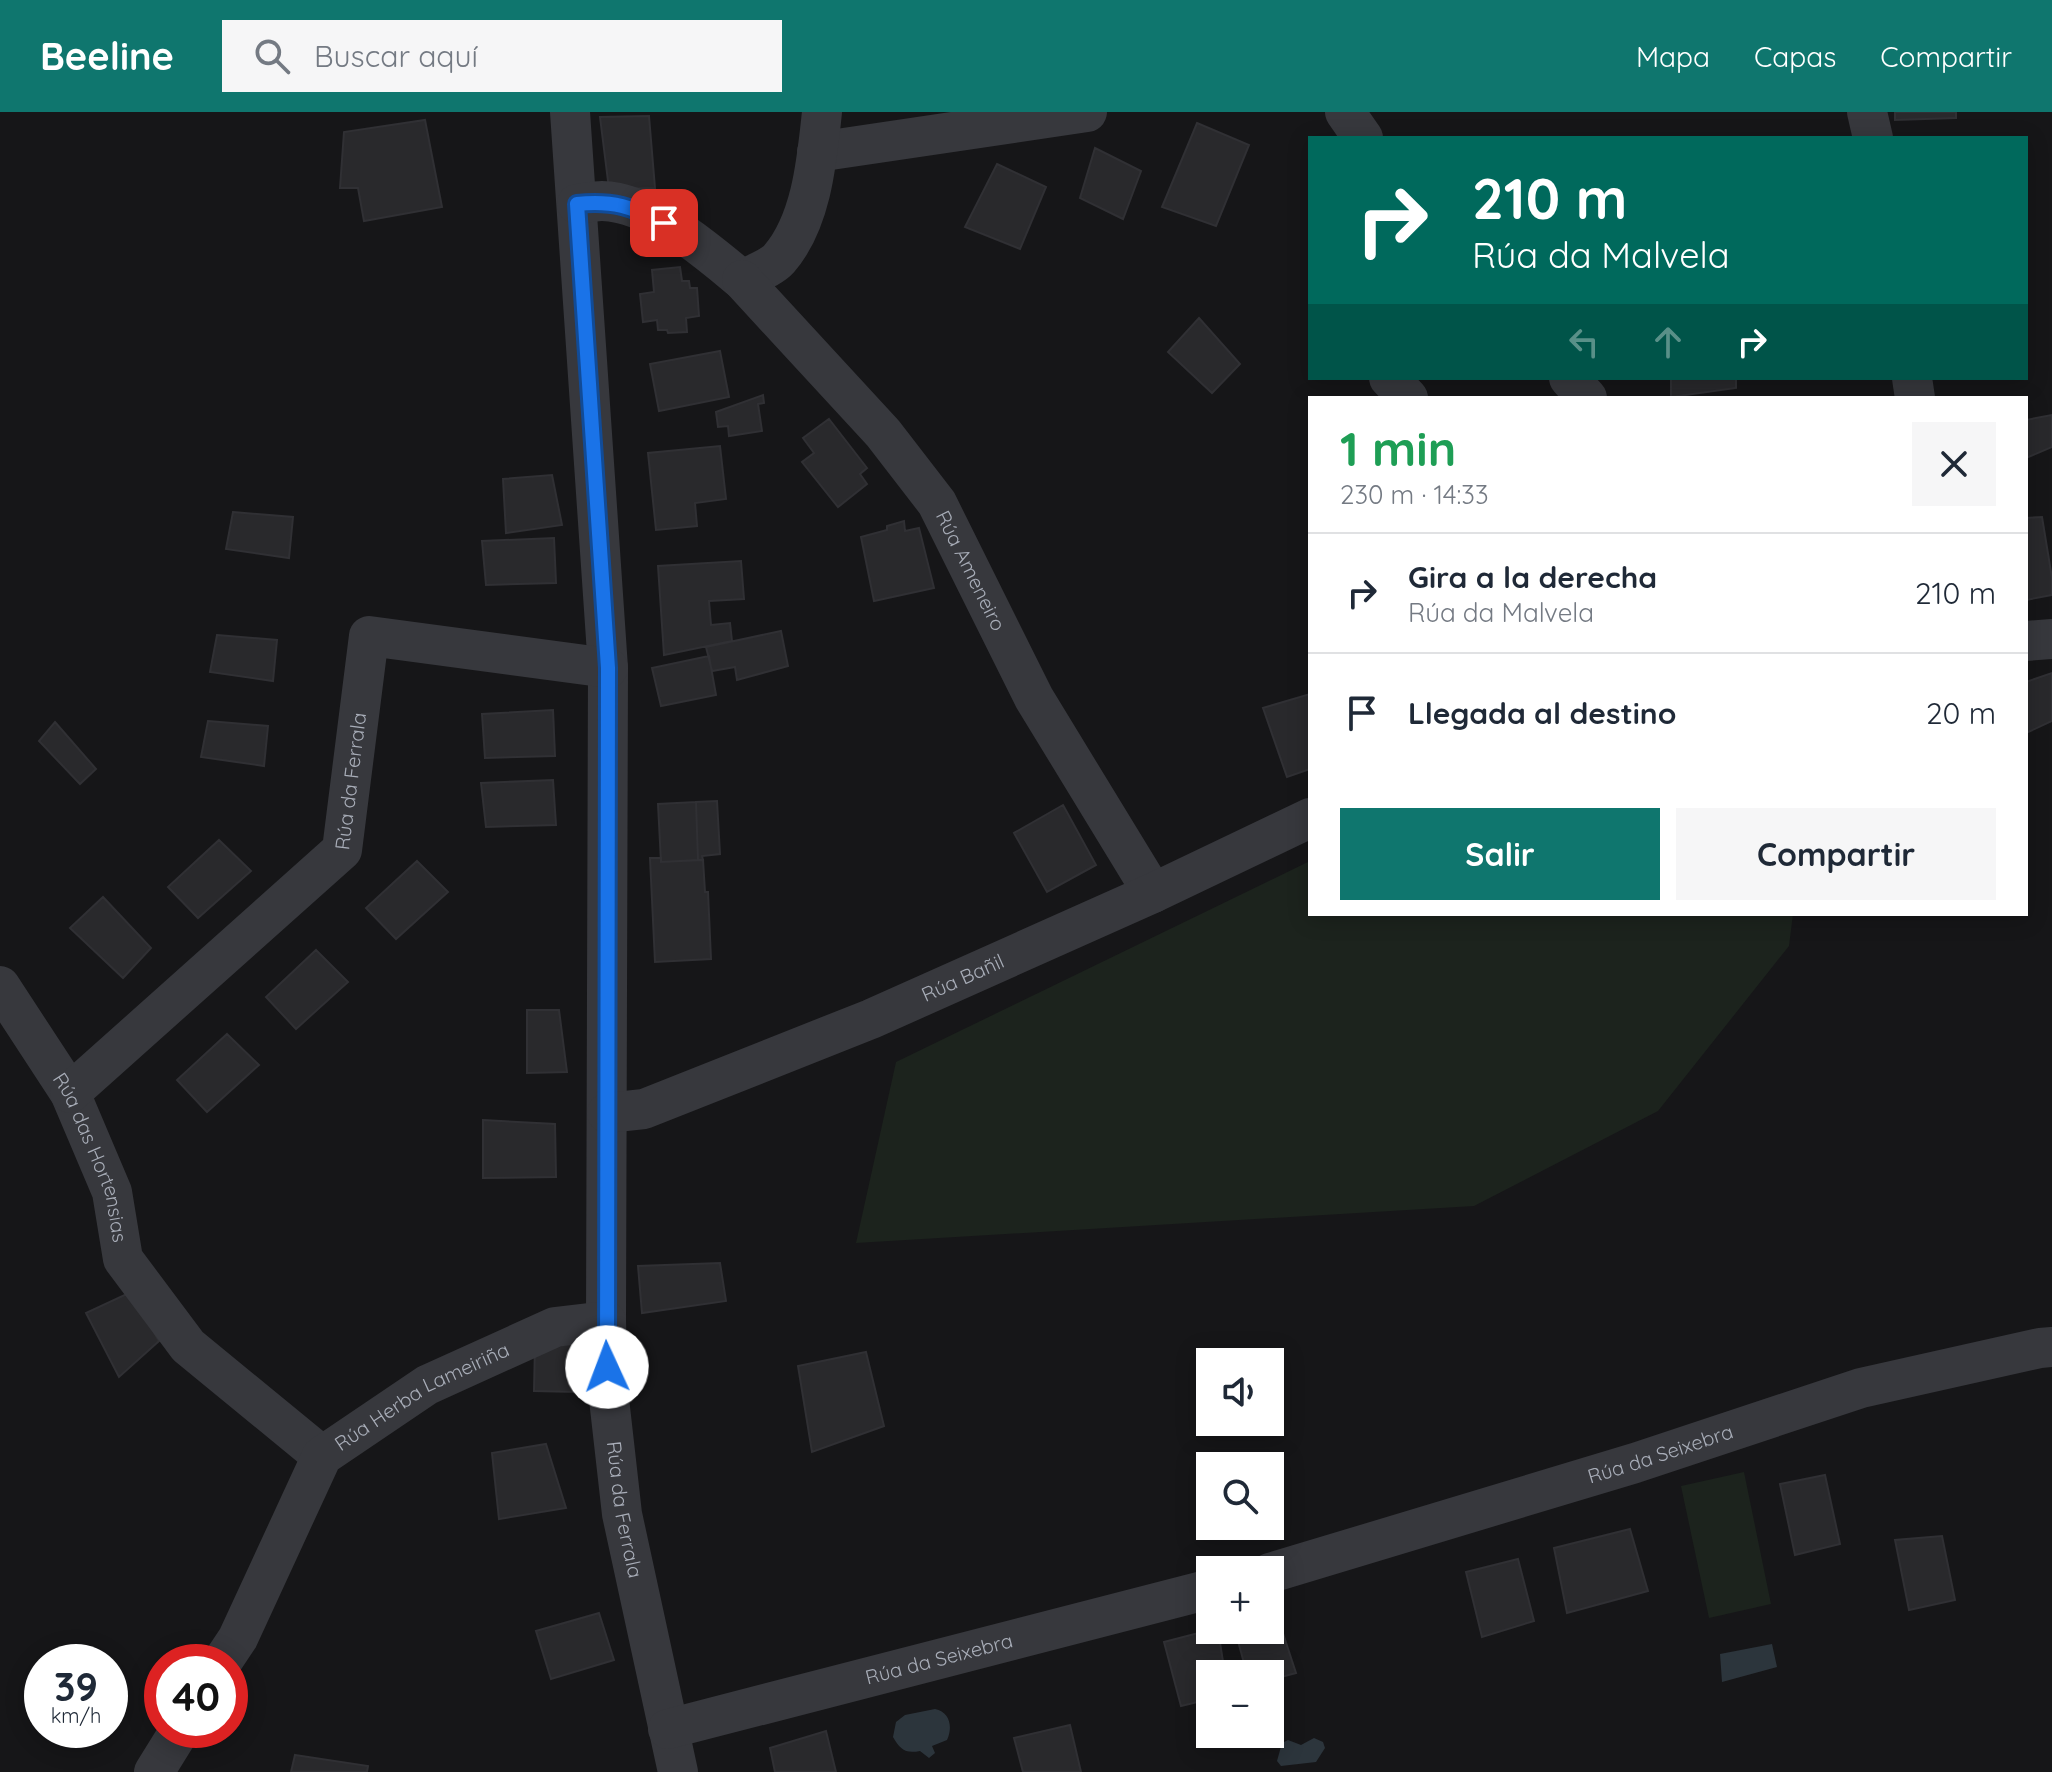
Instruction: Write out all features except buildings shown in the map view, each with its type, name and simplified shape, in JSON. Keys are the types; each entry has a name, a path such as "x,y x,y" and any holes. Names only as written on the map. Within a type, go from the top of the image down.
{"street":[{"name":"Rúa da Ferrala","path":"570,112 608,668 608,1390 622,1514 678,1772"},
{"path":"742,280 778,261 806,213 822,112"},
{"path":"817,152 1087,112"},
{"path":"1345,112 1362,136"},
{"path":"1867,112 1873,136"},
{"name":"Rúa Ameneiro","path":"577,204 604,201 639,211 688,236 742,280 883,433 937,503 1034,698 1153,893"},
{"path":"1391,380 1406,396"},
{"path":"1571,380 1585,396"},
{"name":"Rúa da Ferrala","path":"70,1093 342,850 369,636 608,668"},
{"path":"2028,641 2052,639"},
{"name":"Rúa Bañil","path":"607,1113 644,1109 871,1019 1153,893 1308,819"},
{"name":"Rúa das Hortensias","path":"0,986 70,1093 112,1192 123,1259 188,1346 322,1456"},
{"name":"Rúa Herba Lameiriña","path":"234,1644 322,1456 427,1385 555,1327 606,1321"},
{"name":"Rúa da Seixebra","path":"1284,1569 1635,1463 1861,1388 2052,1347"},
{"name":"Rúa da Seixebra","path":"668,1729 1196,1593"},
{"path":"154,1772 169,1748"}],"shaded area":[{"path":"1308,862 1308,916 1793,916 1789,946 1658,1111 1474,1206 856,1243 896,1062"},
{"path":"1744,1472 1771,1604 1709,1618 1681,1486"},
{"path":"1772,1644 1777,1667 1722,1682 1720,1654"},
{"path":"935,1709 944,1713 949,1721 947,1740 932,1746 935,1753 929,1758 920,1751 910,1752 901,1747 893,1737 896,1722 905,1715"},
{"path":"1314,1738 1323,1742 1325,1748 1316,1762 1281,1766 1277,1761 1284,1742 1288,1740 1301,1745"}],"route":[{"path":"607,1367 608,668 577,204 604,201 639,211 664,223"}]}
